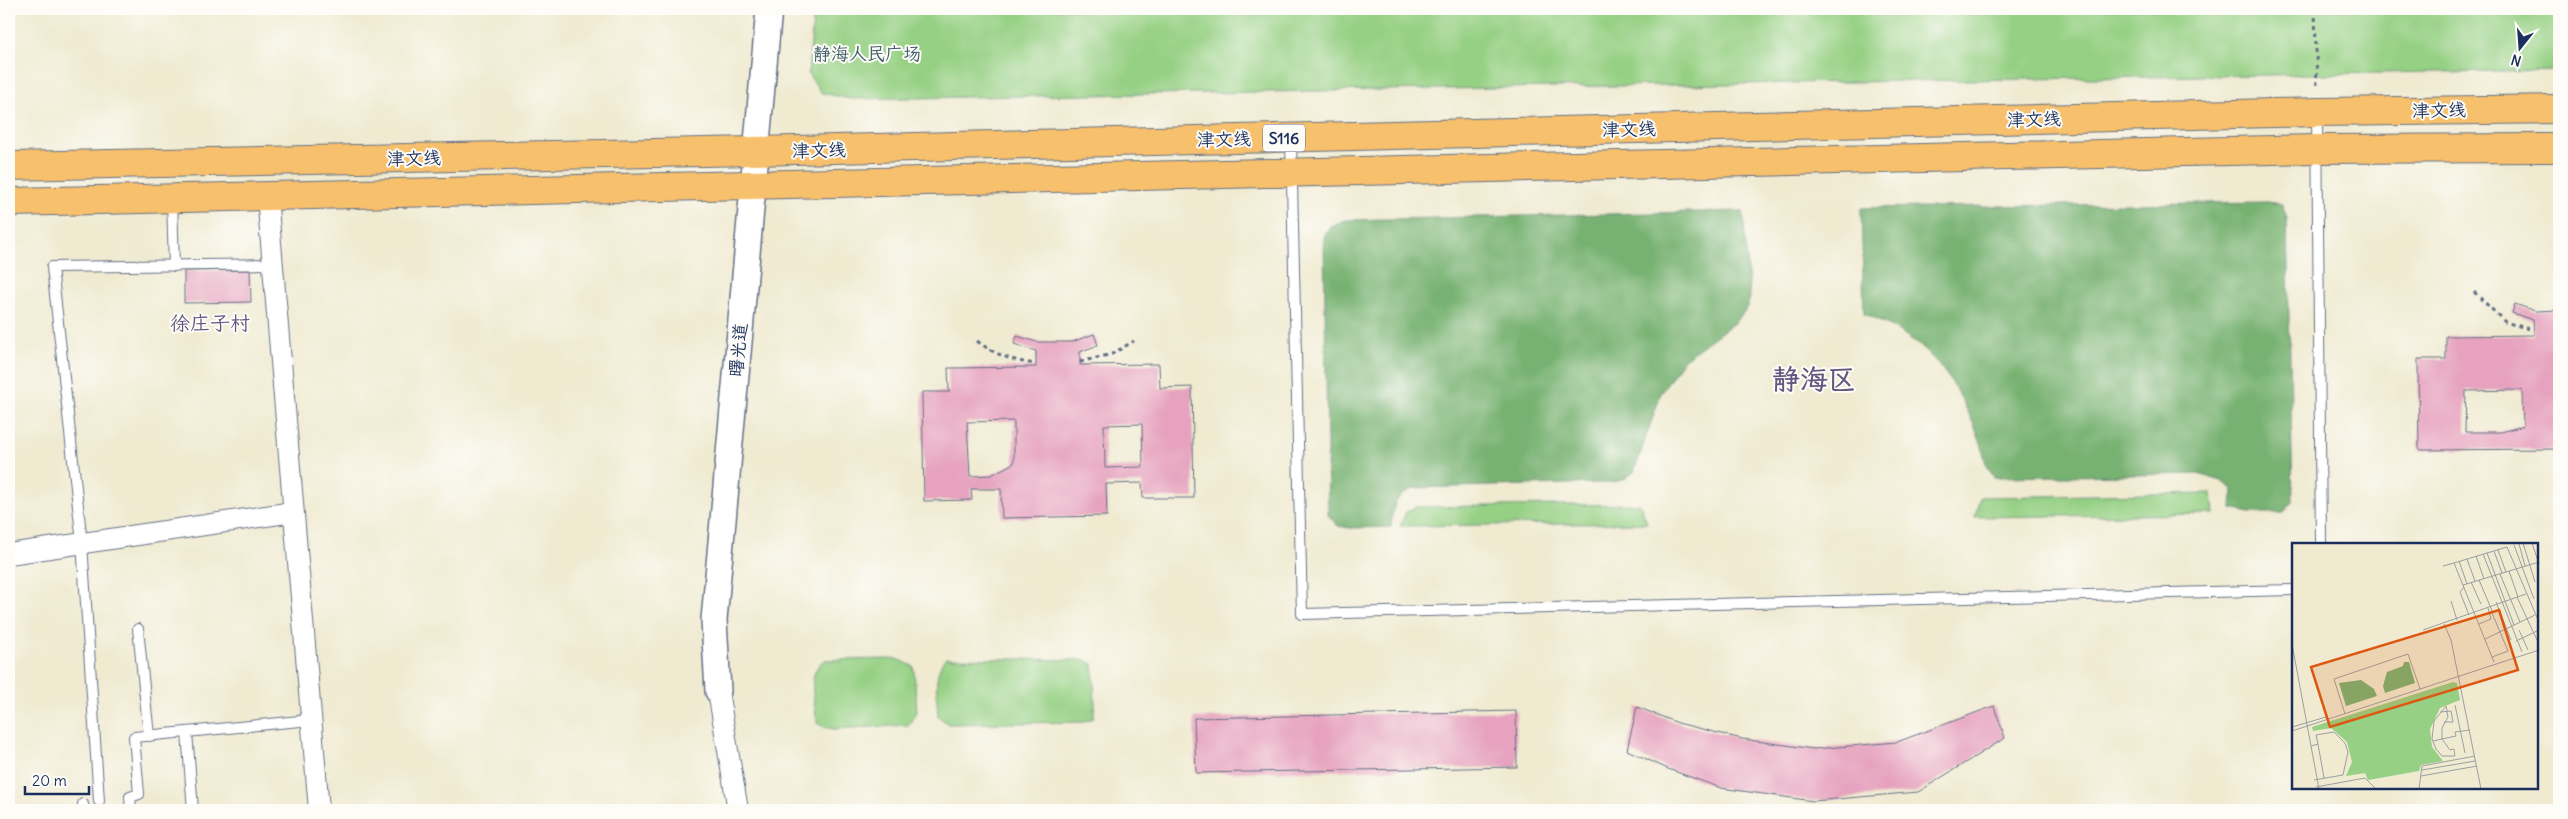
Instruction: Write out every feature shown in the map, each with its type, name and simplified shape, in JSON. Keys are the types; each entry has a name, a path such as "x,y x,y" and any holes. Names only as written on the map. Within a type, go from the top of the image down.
{"main road":[{"name":"津文线","path":"9,166 754,151 2317,112 2559,109"},
{"name":"津文线","path":"9,202 2318,149 2559,148"}],"street":[{"name":"曙光道","path":"718,691 714,620 754,151 769,9"},
{"path":"267,196 319,810"},
{"path":"9,554 293,512"},
{"path":"718,691 738,810"}],"lane":[{"path":"2317,112 2321,543"},
{"path":"1291,138 1302,614 2292,590"},
{"path":"172,198 174,266"},
{"path":"99,801 82,543 52,267 272,264"},
{"path":"138,629 149,736"},
{"path":"131,810 130,797 139,794 134,737 311,720"},
{"path":"186,732 193,810"}],"path":[{"path":"2315,9 2317,112"},
{"path":"2474,292 2505,322 2534,330"},
{"path":"977,341 993,352 1013,360 1036,364"},
{"path":"1080,362 1112,354 1134,341"}],"green space":[{"name":"静海人民广场","path":"814,9 2559,9 2559,70 851,99 822,93 808,74"},
{"path":"2267,202 2282,204 2287,219 2293,501 2283,513 2250,513 2232,509 2233,489 2222,481 2198,474 1994,477 1985,460 1969,413 1948,376 1921,347 1905,335 1864,314 1861,208"},
{"path":"1743,211 1750,298 1745,311 1735,322 1683,360 1661,393 1634,472 1623,480 1606,483 1414,488 1395,503 1391,527 1350,528 1338,526 1328,515 1324,237 1330,226 1345,220"},
{"path":"2212,493 2214,514 1975,517 1980,497"},
{"path":"1640,504 1647,523 1400,526 1406,512 1415,507"},
{"path":"945,658 1085,660 1093,664 1095,704 1093,718 1083,722 948,724 938,716 937,678"},
{"path":"897,659 913,666 914,671 917,712 908,725 834,729 817,723 813,697 813,679 819,665 825,660"}],"building":[{"path":"250,270 251,302 184,303 184,271"},
{"path":"2515,304 2535,311 2559,310 2559,449 2419,450 2418,359 2446,359 2446,336 2534,335 2533,320 2512,313","holes":["2522,390 2523,426 2501,432 2465,432 2466,391"]},
{"path":"1094,334 1098,345 1080,352 1080,365 1159,364 1160,388 1192,387 1194,498 1143,498 1142,483 1106,484 1107,516 1002,518 1001,489 971,489 972,500 924,501 922,392 949,392 948,368 1036,367 1036,351 1014,344 1017,336 1037,342 1072,342","holes":["1014,421 1014,463 991,475 970,476 967,422","1142,424 1143,467 1105,468 1104,425"]},
{"path":"1994,706 2005,738 1918,792 1813,801 1721,788 1668,769 1627,750 1637,707 1678,723 1742,739 1814,749 1897,742"},
{"path":"1516,711 1517,767 1196,773 1194,718"}],"district":[{"name":"徐庄子村","path":"210,322"},
{"name":"静海区","path":"1814,379"}]}
